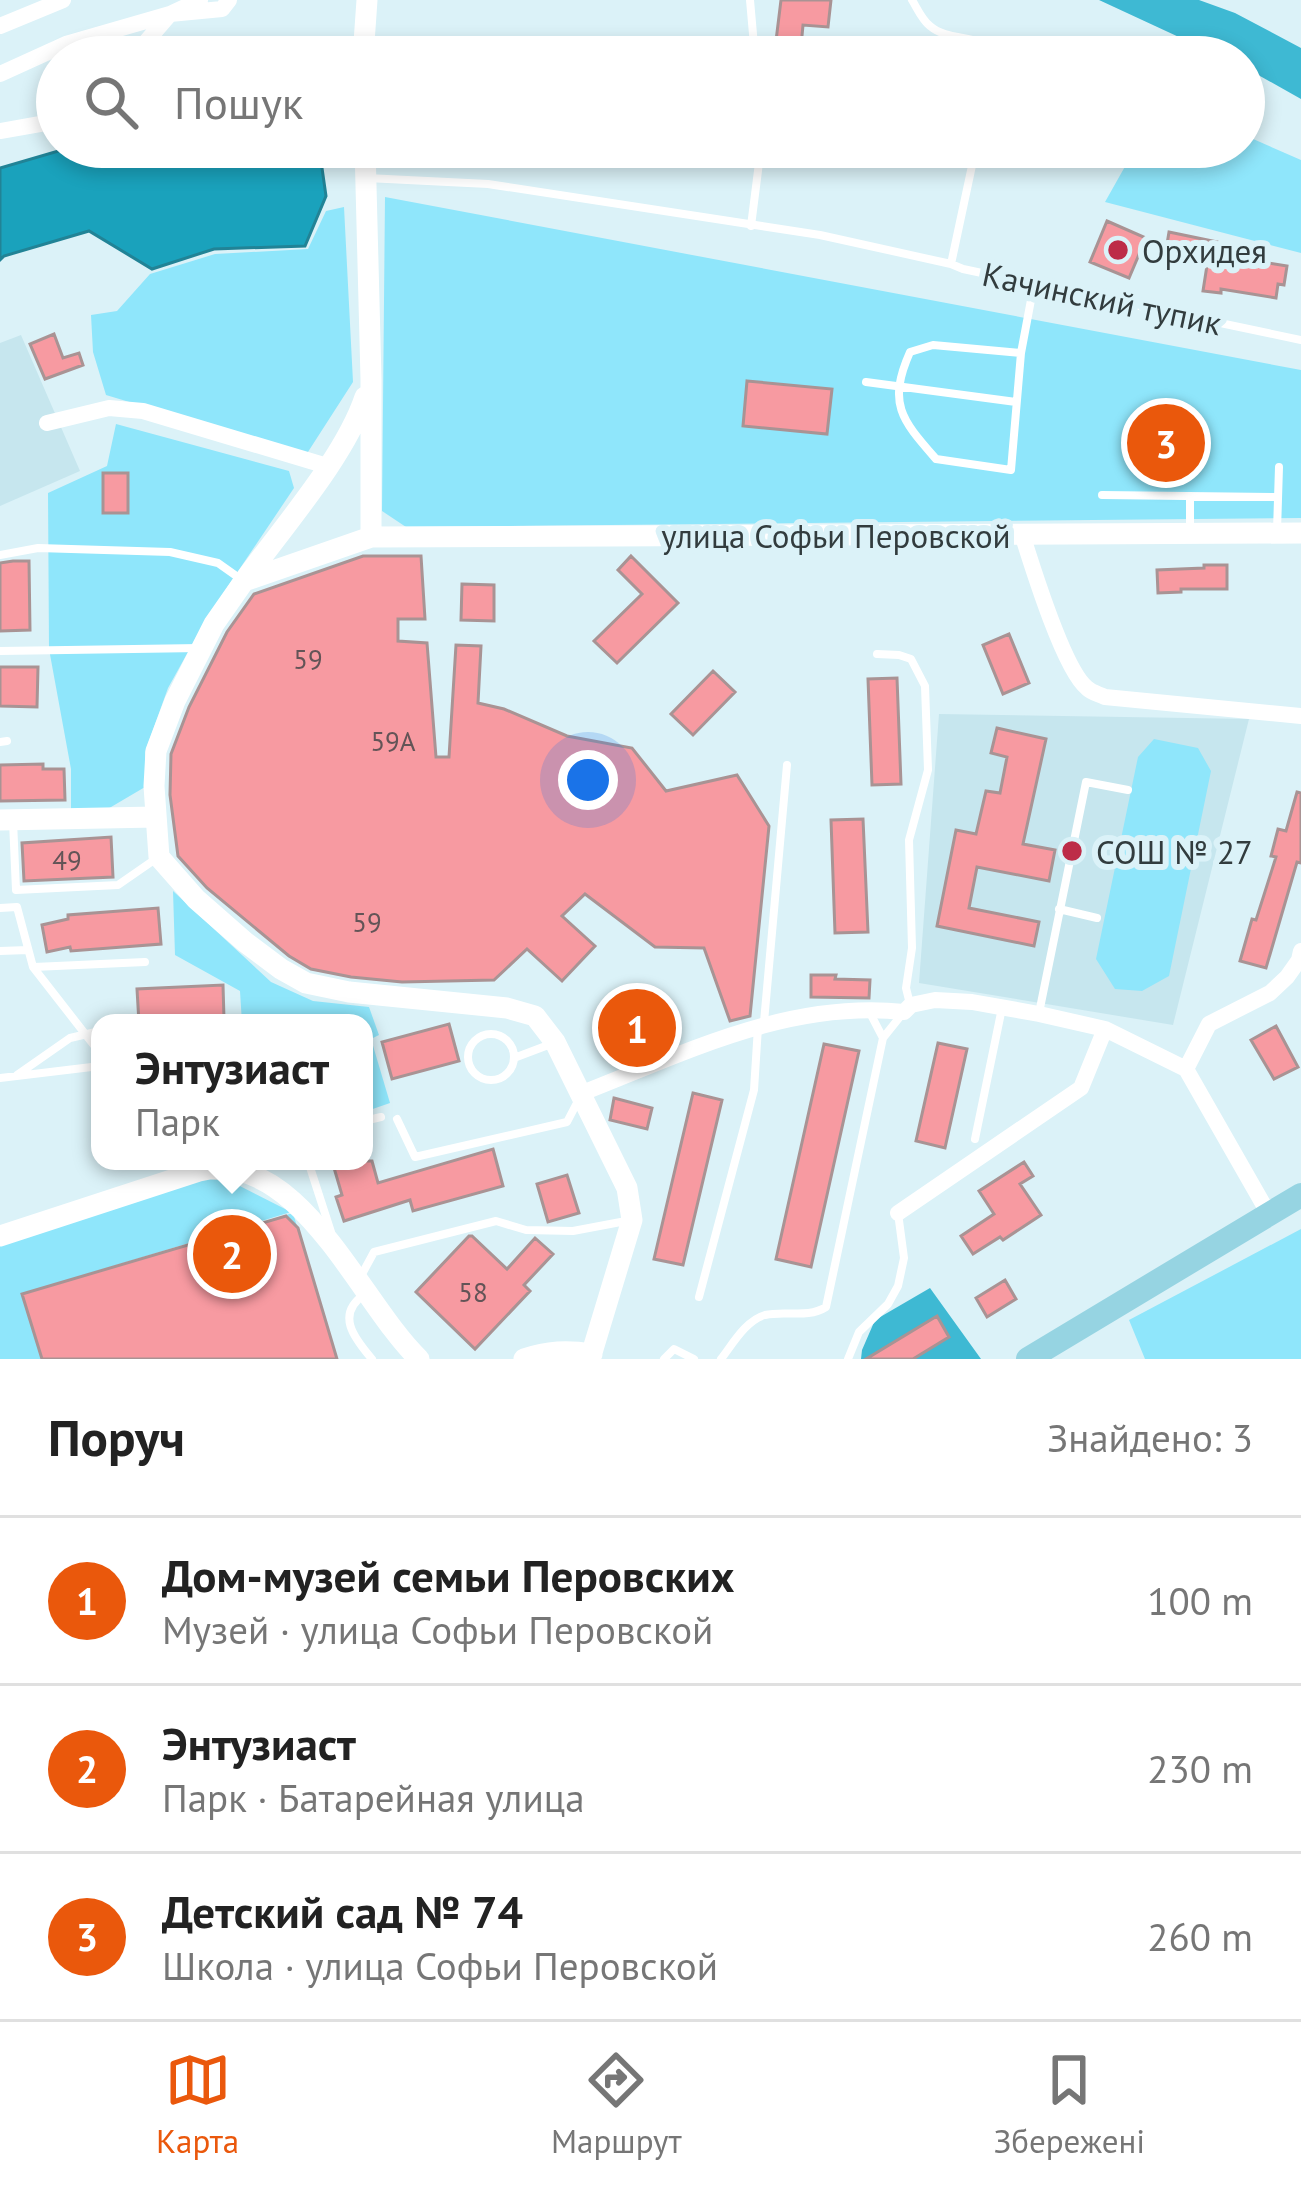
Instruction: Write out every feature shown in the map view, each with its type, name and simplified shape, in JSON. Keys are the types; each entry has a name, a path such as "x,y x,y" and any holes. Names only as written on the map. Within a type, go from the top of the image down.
{"main road":[{"path":"1028,1359 1301,1195"}],"street":[{"path":"0,26 63,0"},
{"path":"94,36 170,14 200,0"},
{"path":"151,36 170,14 222,9 229,0"},
{"path":"364,36 367,0"},
{"path":"0,74 36,58"},
{"path":"0,131 36,125"},
{"path":"366,168 371,537"},
{"path":"371,379 360,412 201,648 176,701 156,752 159,857 196,899 245,942 306,983 507,1008 535,1016 555,1042 627,1188 632,1220 591,1356 566,1350 524,1359"},
{"path":"47,423 110,408 143,411 327,466"},
{"name":"улица Софьи Перовской","path":"244,581 371,537 1301,532"},
{"path":"1022,534 1073,671 1087,688 1105,697 1301,716"},
{"path":"6,820 155,817"},
{"path":"1186,1069 1209,1024 1270,993 1287,977 1301,951"},
{"path":"582,1093 761,1024 810,1014 908,1008 935,1000 1003,1007 1105,1029 1186,1069 1270,1216"},
{"path":"898,1214 1081,1088 1105,1029"},
{"path":"0,1236 182,1170"},
{"path":"254,1171 320,1230 419,1359"}],"lane":[{"path":"750,0 753,36"},
{"path":"912,0 932,29 951,36"},
{"path":"752,226 759,168"},
{"name":"Качинский тупик","path":"972,168 951,264 1301,340"},
{"path":"366,178 488,184 820,235 951,264"},
{"path":"1021,353 933,345 910,352 900,374 899,410 936,459 1012,470 1021,353 1034,284"},
{"path":"866,382 1016,402"},
{"path":"1276,533 1280,467"},
{"path":"1102,495 1278,496"},
{"path":"1190,496 1190,533"},
{"path":"0,555 38,548 170,552 218,563 244,581"},
{"path":"0,651 201,648"},
{"path":"721,1359 755,1320 766,1315 814,1314 826,1307 883,1039 908,1008 912,948 909,840 928,770 925,686 910,659 878,654"},
{"path":"699,1297 754,1090 787,765"},
{"path":"1039,1014 1086,782 1129,790"},
{"path":"6,820 16,890 118,884 159,857"},
{"path":"0,908 17,907 33,967 91,1041"},
{"path":"1059,909 1097,918"},
{"path":"0,951 28,950"},
{"path":"33,967 146,962"},
{"path":"975,1139 1003,1007"},
{"path":"868,1008 883,1039"},
{"path":"16,1076 60,1043 91,1033"},
{"path":"514,1058 509,1044 489,1034 470,1046 468,1061 475,1074 496,1080 508,1072 514,1058 555,1042"},
{"path":"0,1078 91,1067"},
{"path":"398,1119 415,1157 567,1122 582,1093"},
{"path":"373,1119 381,1117"},
{"path":"311,1170 337,1251"},
{"path":"848,1359 859,1332 888,1304 898,1286 904,1258 898,1214"},
{"path":"372,1359 356,1339 349,1310 374,1252 496,1221 526,1230 573,1231 632,1220"},
{"path":"664,1359 674,1349 694,1359"}],"shaded area":[{"path":"1099,0 1199,0 1235,13 1301,48 1301,99 1265,79 1265,36 1177,36"},
{"path":"1265,144 1301,160 1301,253 1105,202 1124,168 1265,168"},
{"path":"36,158 36,168 322,168 326,196 305,246 214,249 152,269 89,231 0,260 0,168"},
{"path":"385,197 1301,370 1301,518 406,527 382,511"},
{"path":"344,207 353,382 306,455 106,395 93,352 91,315 117,311 150,274 215,254 308,249 326,211"},
{"path":"21,335 80,471 0,506 0,343"},
{"path":"116,424 289,471 294,488 208,616 168,688 145,752 145,787 106,810 71,810 71,769 49,649 48,493 107,466"},
{"name":"СОШ № 27","path":"939,714 1249,719 1173,1025 919,983"},
{"path":"1154,739 1198,748 1211,771 1169,976 1142,991 1115,989 1096,959 1138,757"},
{"path":"173,891 271,982 313,1001 369,1007 372,1014 241,1014 240,991 175,955"},
{"path":"373,1046 390,1103 373,1109"},
{"path":"194,1177 232,1182 291,1212 21,1294 293,1213 337,1359 0,1359 0,1241"},
{"path":"1301,1229 1301,1359 1145,1359 1129,1320"},
{"path":"930,1288 981,1359 861,1359 875,1320"}],"building":[{"path":"781,0 831,0 828,27 803,25 802,36 777,36"},
{"name":"Орхидея","path":"1107,221 1146,238 1129,278 1090,262"},
{"path":"1169,232 1217,242 1215,254 1287,266 1284,285 1278,284 1276,298 1221,289 1221,293 1203,291 1208,259 1166,250"},
{"path":"54,334 63,358 79,353 83,365 45,379 30,344"},
{"path":"747,381 832,389 827,434 743,426"},
{"path":"103,473 128,473 128,513 103,513"},
{"path":"363,556 421,556 425,619 398,619 398,641 427,643 436,757 449,757 456,645 481,646 478,703 567,736 632,748 666,791 737,775 769,826 750,1016 730,1021 704,948 655,947 585,894 562,916 595,946 562,981 527,949 494,980 402,982 311,969 207,888 178,856 170,795 171,754 227,632 254,594"},
{"path":"631,556 678,603 617,663 594,641 642,594 618,570"},
{"path":"29,561 30,630 0,631 0,563"},
{"path":"1227,565 1227,589 1158,593 1157,570"},
{"path":"462,584 494,585 494,621 461,620"},
{"path":"1009,634 1029,683 1003,694 983,645"},
{"path":"0,667 38,667 37,707 0,706"},
{"path":"713,671 735,692 693,735 671,714"},
{"path":"897,678 901,784 872,785 868,679"},
{"path":"997,728 1046,739 1023,844 1055,850 1049,881 977,867 969,908 1039,922 1034,946 937,926 956,830 976,834 986,791 1000,793 1007,757 991,753"},
{"path":"43,764 43,769 64,769 65,800 0,801 0,765"},
{"path":"1297,792 1301,793 1301,863 1297,862 1266,968 1240,961 1276,857 1271,856 1278,829 1286,831"},
{"path":"863,819 868,932 835,933 831,820"},
{"path":"111,837 113,877 24,881 22,843"},
{"path":"158,908 161,944 47,952 42,925 68,919 68,915"},
{"path":"811,975 870,980 869,998 811,997"},
{"path":"223,985 224,1014 138,1014 137,989"},
{"path":"449,1024 459,1061 392,1079 382,1042"},
{"path":"1276,1026 1298,1067 1274,1079 1251,1040"},
{"path":"938,1043 967,1049 945,1148 916,1141"},
{"path":"824,1044 859,1051 811,1267 776,1259"},
{"path":"693,1093 722,1100 683,1265 654,1259"},
{"path":"614,1098 652,1108 647,1129 610,1120"},
{"path":"493,1149 503,1186 413,1211 410,1200 344,1221 335,1170 373,1170 373,1165 378,1183"},
{"path":"1024,1162 1033,1176 1020,1184 1041,1215 973,1254 961,1236 994,1214 979,1191"},
{"path":"567,1175 579,1213 548,1222 537,1184"},
{"path":"286,1216 298,1228 337,1359 42,1359 22,1294"},
{"path":"469,1236 507,1269 535,1238 553,1254 524,1285 530,1291 475,1349 416,1292"},
{"path":"1005,1280 1016,1299 987,1317 976,1298"},
{"path":"937,1316 949,1337 913,1359 866,1359"}],"place":[{"name":"Орхидея","path":"1118,250"},
{"name":"Детский сад № 74","path":"1166,443"},
{"name":"СОШ № 27","path":"1072,851"},
{"name":"Дом-музей семьи Перовских","path":"637,1028"},
{"name":"Энтузиаст","path":"232,1254"}]}
